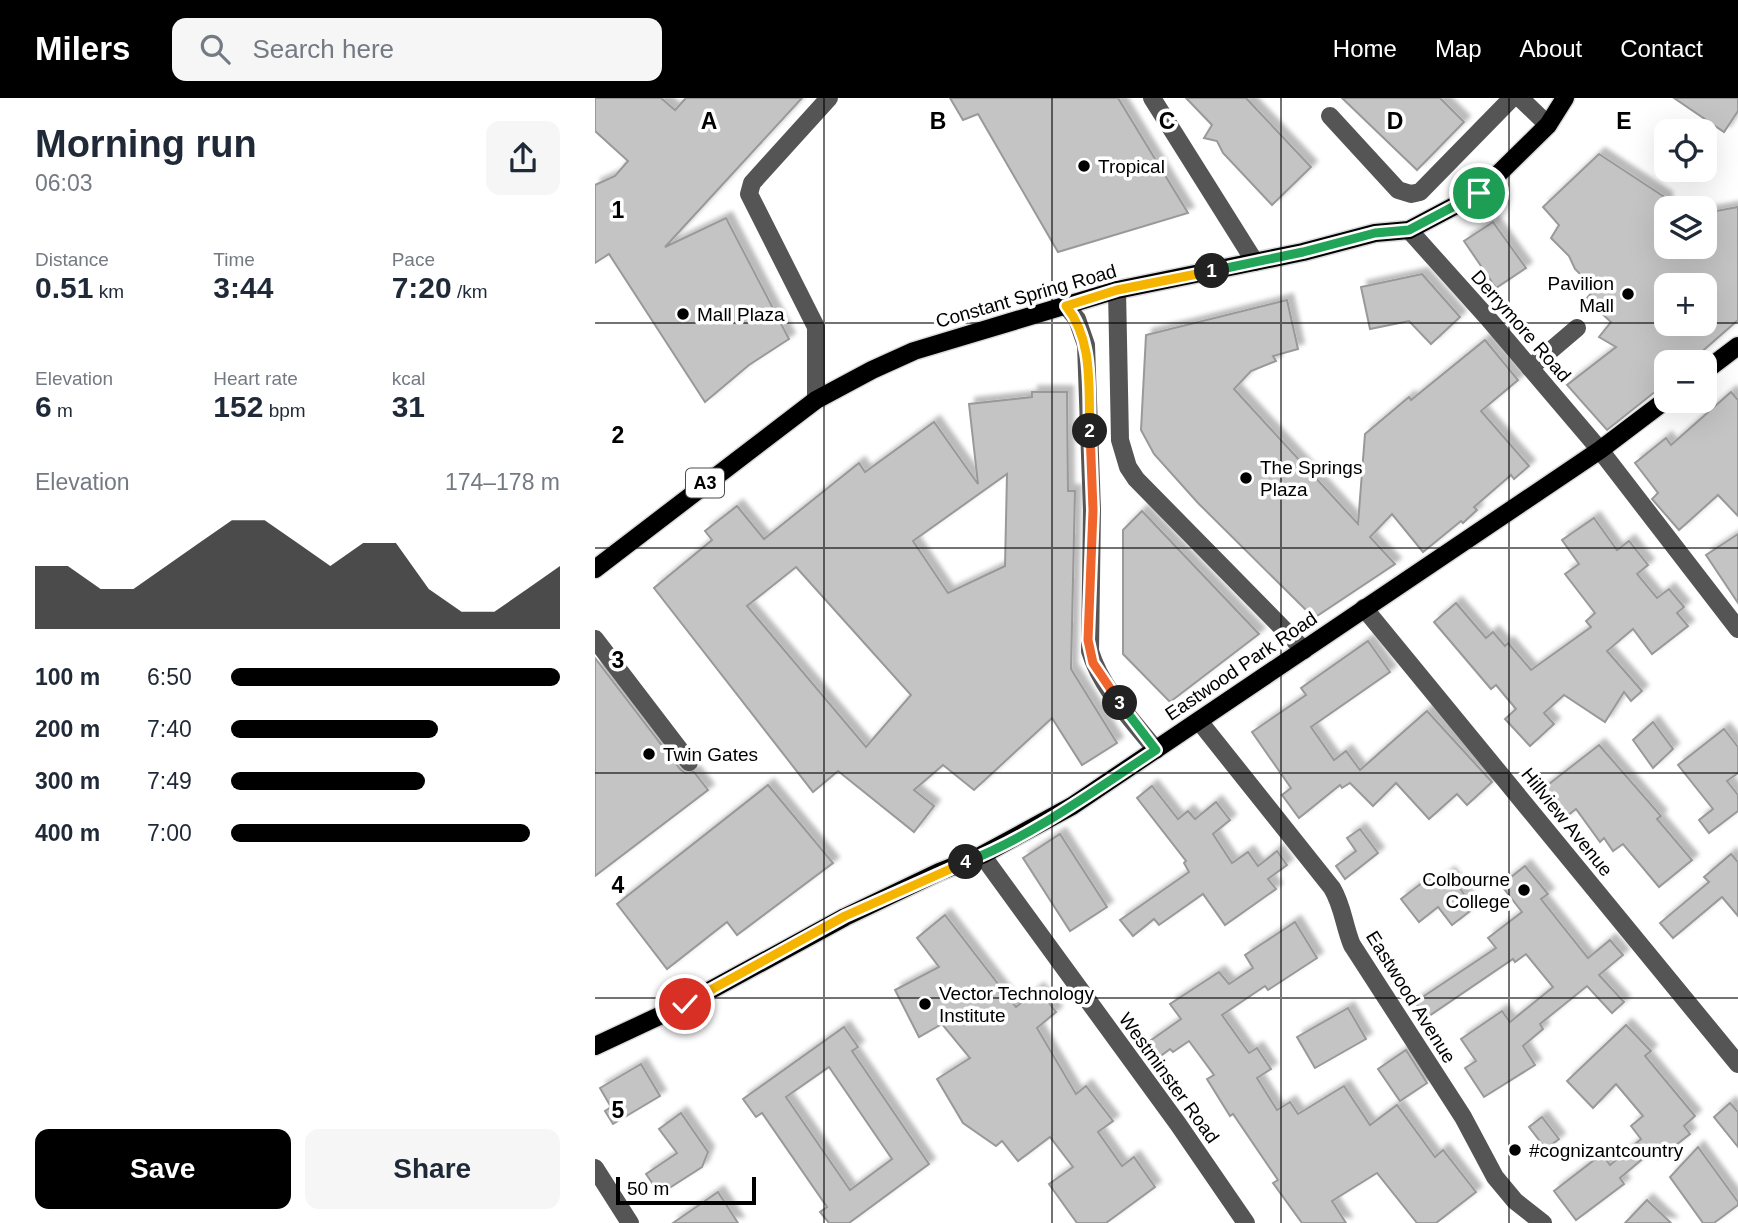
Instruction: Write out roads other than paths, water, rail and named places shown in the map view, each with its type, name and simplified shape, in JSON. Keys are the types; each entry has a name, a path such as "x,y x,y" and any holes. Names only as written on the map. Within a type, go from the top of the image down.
{"main road":[{"name":"Constant Spring Road","path":"595,569 816,400 914,351 1117,290 1255,262 1375,233 1409,230 1479,193 1548,124 1565,98"},
{"path":"1717,362 1738,346"},
{"name":"Eastwood Park Road","path":"595,1046 685,1004 845,916 982,855 1072,806 1599,450 1654,409"}],"street":[{"path":"816,400 816,327 749,194 752,183 829,98"},
{"path":"1152,98 1255,262"},
{"path":"1329,116 1398,190 1411,194 1420,192 1512,98"},
{"path":"1520,98 1548,124"},
{"name":"Derrymore Road","path":"1409,230 1599,450 1738,629"},
{"path":"1117,290 1120,440 1128,467 1146,489 1304,650"},
{"path":"1066,306 1077,319 1086,345 1093,510 1090,651 1099,673 1156,750"},
{"path":"1530,368 1577,328"},
{"name":"Hillview Avenue","path":"1364,608 1738,1063"},
{"path":"595,639 689,762"},
{"name":"Eastwood Avenue","path":"1199,721 1332,888 1340,901 1352,945 1463,1117 1495,1177 1515,1200 1543,1223"},
{"name":"Westminster Road","path":"982,855 1178,1124 1246,1223"},
{"path":"595,1168 630,1223"}],"place":[{"name":"Tropical","path":"1084,166"},
{"name":"Pavilion Mall","path":"1628,294"},
{"name":"Mall Plaza","path":"683,314"},
{"name":"The Springs Plaza","path":"1246,478"},
{"name":"Twin Gates","path":"649,754"},
{"name":"Colbourne College","path":"1524,890"},
{"name":"Vector Technology Institute","path":"925,1004"},
{"name":"#cognizantcountry","path":"1515,1150"}]}
